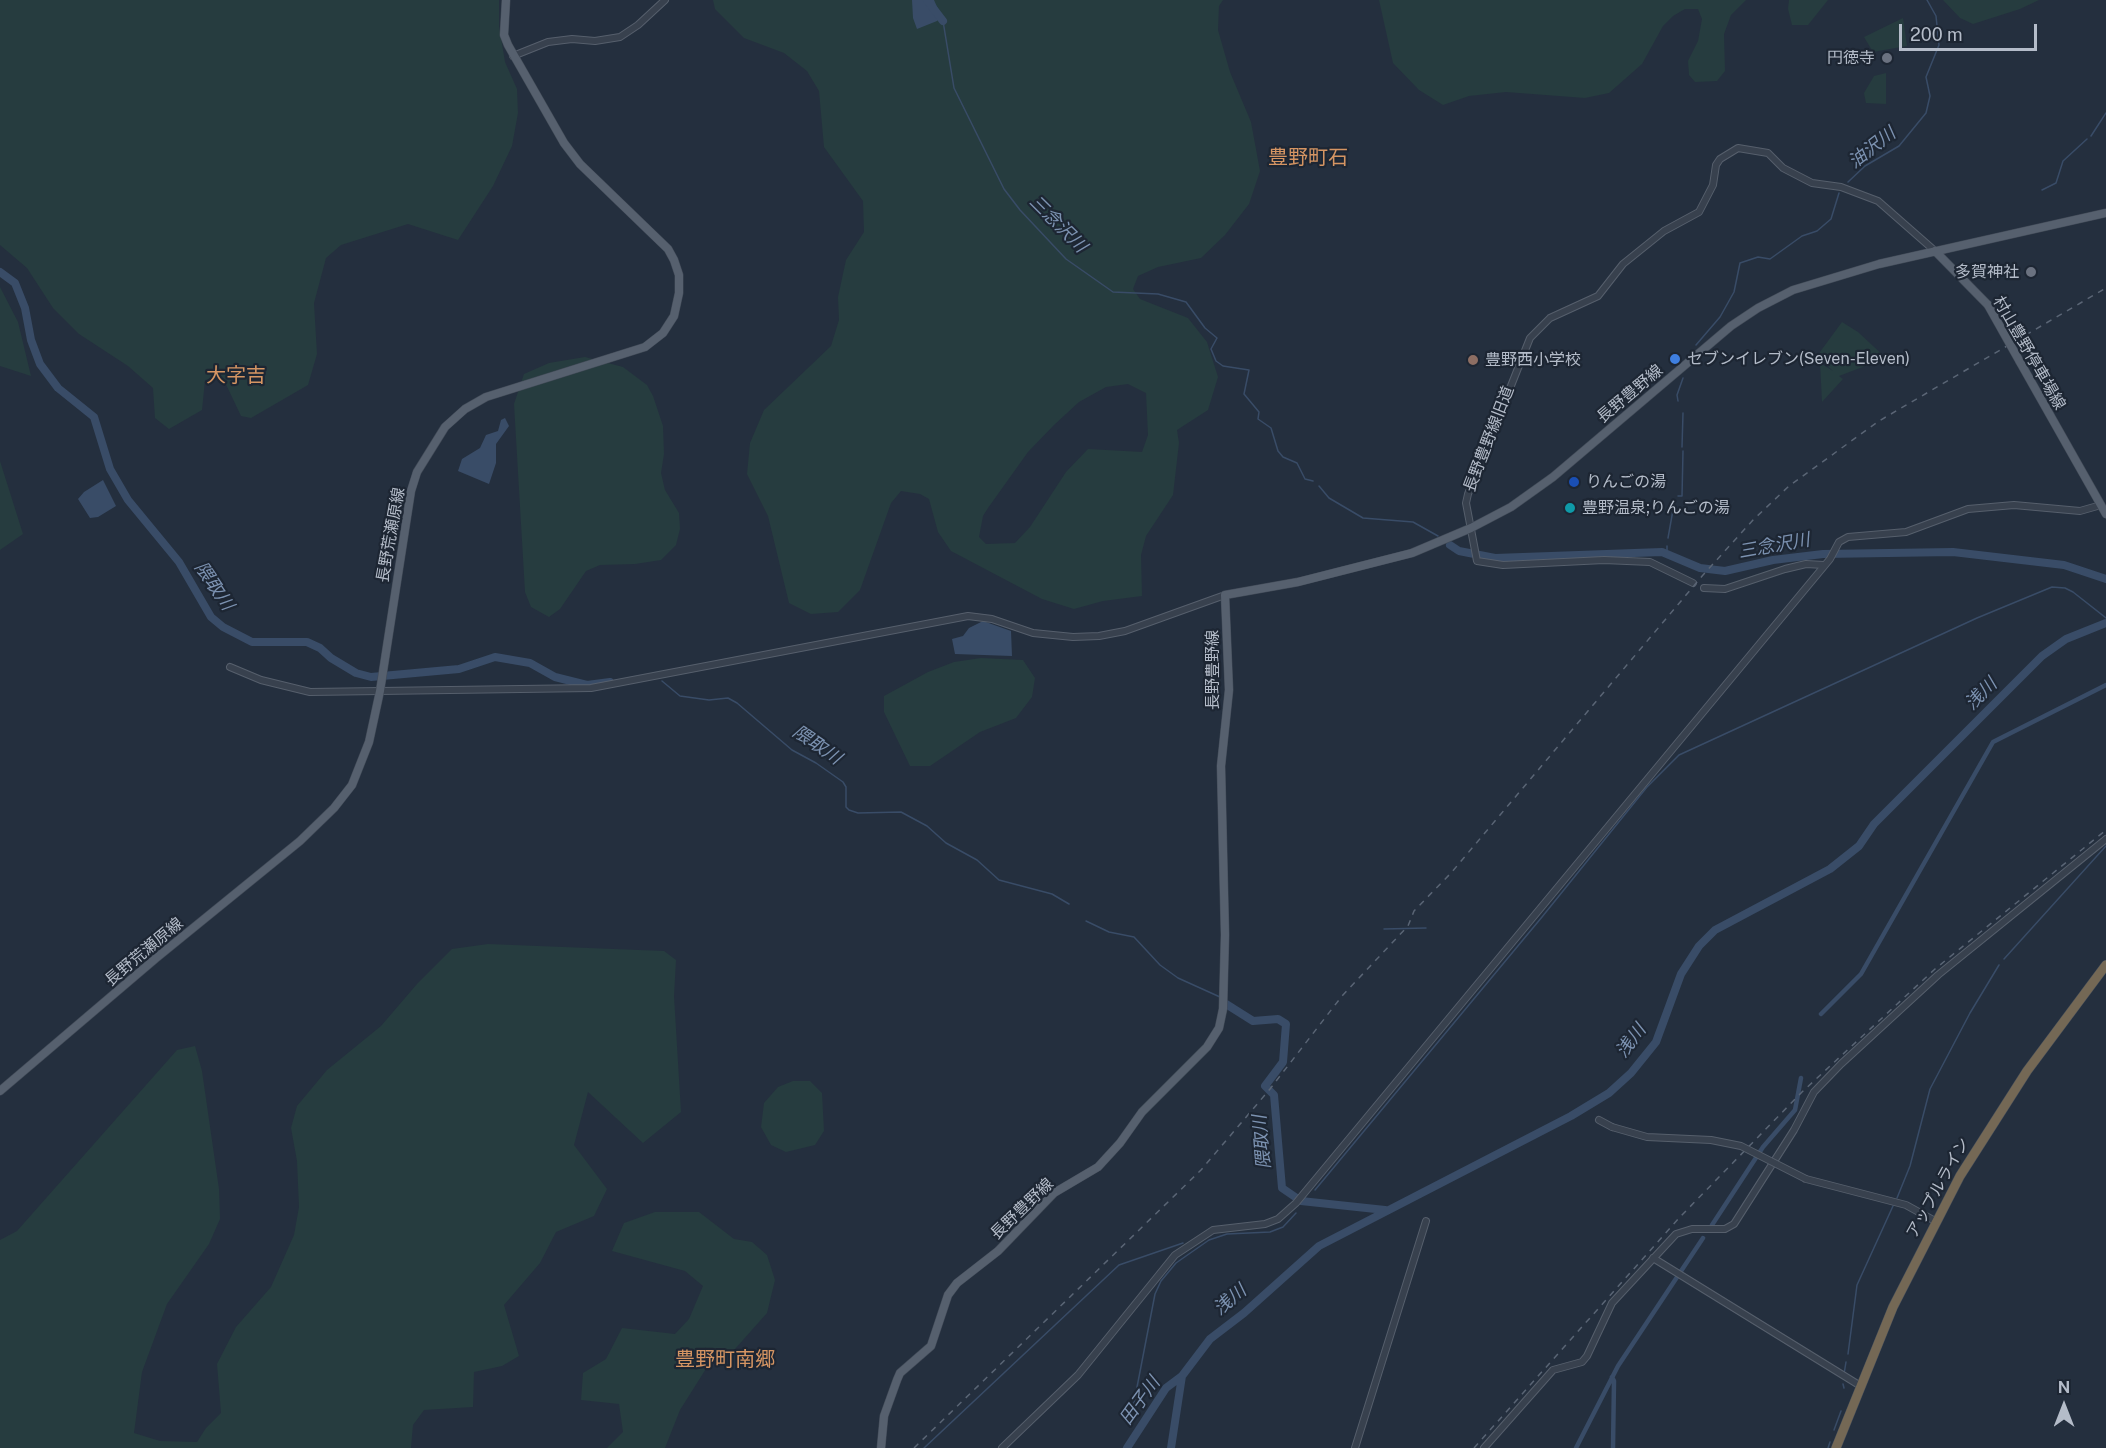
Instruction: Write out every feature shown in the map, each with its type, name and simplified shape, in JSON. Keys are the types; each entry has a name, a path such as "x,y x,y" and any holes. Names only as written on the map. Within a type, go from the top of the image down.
{"highway":[{"name":"アップルライン","path":"1836,1448 1859,1385 1893,1307 1935,1221 2027,1071 2106,965"}],"main road":[{"name":"長野荒瀬原線","path":"0,1091 155,959 300,841 334,808 352,784 364,756 380,687 411,491 417,472 445,427 465,409 486,397 645,347 663,333 674,316 679,293 679,276 668,249 574,158 513,56 504,35 506,0"},
{"path":"1935,251 2106,213"},
{"name":"村山豊野停車場線","path":"1935,251 1988,305 2103,504 2106,514"},
{"name":"長野豊野線","path":"880,1448 884,1416 900,1373 931,1346 948,1295 957,1283 998,1251 1054,1193 1098,1167 1120,1143 1142,1112 1207,1047 1219,1028 1223,1009 1225,935 1221,766 1229,690 1225,595 1298,582 1412,553 1471,528 1511,507 1551,478 1724,332 1758,308 1823,279 1935,251"}],"street":[{"path":"513,56 548,42 572,39 606,40 628,32 665,0"},
{"name":"長野豊野線旧道","path":"1693,583 1650,562 1604,560 1503,565 1480,562 1471,528 1468,494 1530,338 1550,318 1598,296 1623,264 1664,231 1699,212 1713,185 1716,165 1728,153 1738,148 1768,153 1783,168 1812,183 1841,187 1864,195 1885,206 1935,251"},
{"path":"1002,1448 1078,1375 1175,1255 1213,1230 1265,1224 1278,1219 1296,1203 1830,559 1835,548 1848,537 1906,532 1968,509 2029,505 2080,511 2103,504"},
{"path":"1704,588 1725,589 1806,564 1824,566"},
{"path":"230,666 261,680 310,692 380,687 612,686 968,616 992,619 1017,629 1050,636 1099,636 1125,631 1225,595"},
{"path":"1484,1448 1553,1370 1582,1362 1612,1303 1682,1230 1719,1230 1734,1224 1794,1131 1814,1092 1938,975 2106,839"},
{"path":"1599,1120 1612,1127 1647,1137 1710,1140 1741,1146 1806,1179 1906,1205 1935,1221"},
{"path":"1355,1448 1426,1221"},
{"path":"1653,1258 1859,1385"}],"green space":[{"path":"0,0 499,0 499,26 505,62 517,89 518,113 512,146 493,186 458,240 408,224 341,245 326,258 314,303 317,354 308,385 251,418 241,416 223,378 205,380 202,410 169,429 155,418 153,388 128,366 79,334 53,308 27,268 0,245"},
{"path":"713,0 1223,0 1219,6 1218,30 1230,72 1251,122 1260,171 1249,204 1225,235 1201,258 1158,267 1138,276 1133,289 1140,299 1188,318 1207,342 1218,377 1208,410 1177,430 1179,443 1173,495 1146,536 1141,555 1142,596 1103,601 1074,609 1042,599 951,551 938,532 929,499 920,494 901,491 891,503 860,590 838,612 811,614 789,603 768,516 747,474 750,443 764,410 831,346 839,320 838,297 846,260 864,232 863,201 824,147 819,91 807,71 784,53 744,38 715,9","holes":["1128,384 1146,393 1148,435 1142,452 1088,449 1066,472 1030,527 1015,543 986,544 979,537 983,516 1028,452 1079,402 1106,387"]},
{"path":"1379,0 1746,0 1731,15 1724,34 1725,71 1717,81 1695,82 1689,75 1688,61 1698,41 1702,19 1698,9 1685,9 1663,26 1642,64 1609,93 1585,98 1506,92 1469,96 1443,105 1419,90 1393,63"},
{"path":"1789,0 1828,0 1808,25 1792,25 1788,9"},
{"path":"1943,0 2039,0 2020,9 1973,24 1960,18"},
{"path":"1903,18 1907,46 1873,52 1864,37"},
{"path":"1886,73 1886,104 1866,103 1864,93 1874,76"},
{"path":"0,287 18,322 31,376 0,366"},
{"path":"1842,322 1858,332 1886,358 1839,376 1843,379 1822,402 1820,363 1833,371 1817,356"},
{"path":"585,357 623,367 647,385 663,426 664,454 661,473 665,490 679,513 680,529 676,545 661,560 635,564 600,565 586,571 560,609 549,617 531,607 525,592 514,404 524,374 549,363"},
{"path":"0,461 23,534 0,550"},
{"path":"981,658 1023,660 1035,678 1032,697 1016,718 980,732 930,766 910,766 884,712 884,696 928,672 954,662"},
{"path":"488,944 664,951 676,960 674,996 681,1112 643,1143 588,1092 574,1145 607,1189 594,1216 556,1232 540,1263 504,1305 519,1356 502,1366 474,1372 473,1407 424,1410 413,1425 411,1448 0,1448 0,1240 17,1231 177,1050 195,1046 202,1071 219,1189 220,1219 209,1244 167,1304 142,1372 134,1433 160,1441 197,1442 206,1428 221,1413 217,1364 236,1327 271,1287 294,1235 299,1207 297,1161 291,1128 297,1106 327,1070 381,1026 417,984 452,949"},
{"path":"793,1081 810,1081 822,1093 824,1131 815,1145 786,1152 771,1145 761,1127 764,1103 778,1087"},
{"path":"655,1212 699,1212 734,1239 752,1242 767,1255 775,1280 767,1313 735,1349 709,1364 680,1410 665,1448 607,1448 623,1432 619,1404 581,1400 583,1373 606,1359 622,1328 675,1334 689,1319 703,1286 685,1271 612,1251 624,1223"}],"water":[{"path":"912,0 934,0 941,16 937,21 917,29 913,18"},
{"path":"505,418 509,426 496,444 496,463 489,484 458,471 462,459 480,448 486,435 498,431 501,420"},
{"path":"103,480 116,506 98,517 90,518 78,499 84,492"},
{"path":"983,621 1011,631 1012,656 955,654 952,639 963,636 969,628"}],"waterway":[{"name":"三念沢川","path":"927,0 943,21"},
{"name":"油沢川","path":"1848,182 1865,166 1899,146 1926,113 1930,96 1926,77 1939,45 1936,16 1927,0"},
{"name":"三念沢川","path":"943,21 954,88 1004,189 1020,210 1066,259 1113,292 1158,294 1186,302 1205,328 1217,338 1211,349 1216,361 1223,366 1249,370 1244,394 1259,412 1258,419 1271,428 1278,451 1283,457 1297,463 1305,479 1313,481"},
{"path":"2091,136 2106,113"},
{"path":"2042,190 2056,183 2063,161 2087,139"},
{"name":"油沢川","path":"1696,345 1720,317 1734,292 1740,263 1758,257 1770,259 1802,236 1817,231 1831,219 1839,193"},
{"name":"隈取川","path":"0,272 15,283 25,308 31,340 40,364 58,388 94,417 110,469 128,500 179,562 211,617 223,627 252,642 307,642 320,648 331,658 356,673 371,677 459,669 495,657 530,663 555,677 587,685 610,682"},
{"name":"油沢川","path":"1678,401 1677,395 1683,378"},
{"name":"油沢川","path":"1682,447 1683,413"},
{"name":"油沢川","path":"1678,496 1682,496 1683,451"},
{"name":"三念沢川","path":"1319,486 1329,498 1363,518 1413,522 1438,536"},
{"name":"油沢川","path":"1668,538 1673,510"},
{"name":"三念沢川","path":"1450,545 1459,551 1495,558 1662,552 1700,568 1725,571 1773,560 1823,554 1953,552 2064,565 2106,579"},
{"name":"油沢川","path":"1667,546 1667,553"},
{"path":"1315,1190 1647,787 1679,755 1977,618 2052,587 2065,588 2073,592 2106,618"},
{"name":"浅川","path":"1171,1448 1182,1376 1210,1339 1244,1313 1319,1246 1571,1116 1609,1093 1631,1073 1656,1042 1681,974 1699,946 1715,930 1830,869 1859,846 1874,824 2042,656 2066,639 2106,623"},
{"name":"隈取川","path":"662,681 680,696 709,700 728,698 737,703 792,750 843,782 846,787 846,807 849,810 858,813 901,812 927,826 946,843 977,860 999,880 1052,894 1069,904"},
{"path":"1821,1014 1861,974 1993,742 2106,685"},
{"path":"2004,959 2106,846"},
{"name":"隈取川","path":"1086,921 1109,932 1134,937 1160,965 1178,978 1220,997"},
{"path":"1384,929 1426,928"},
{"path":"1897,1198 1910,1166 1930,1089 1970,1013 1999,965"},
{"name":"隈取川","path":"1226,1004 1253,1021 1278,1019 1286,1024 1283,1062 1265,1086 1274,1095 1282,1188 1301,1201 1385,1210"},
{"path":"1712,1225 1763,1147 1795,1110 1801,1078"},
{"path":"1848,1354 1857,1285 1893,1206"},
{"path":"1132,1413 1155,1294 1161,1281 1176,1263 1209,1240 1227,1234 1270,1232 1283,1227 1296,1213"},
{"path":"1576,1448 1618,1366 1703,1238"},
{"path":"924,1448 1119,1265 1183,1243"},
{"path":"1844,1374 1846,1362"},
{"name":"田子川","path":"1127,1448 1166,1388 1182,1376"},
{"path":"1612,1377 1614,1381 1613,1448"},
{"path":"1843,1384 1844,1388"},
{"path":"1834,1430 1841,1411"},
{"path":"1828,1448 1830,1442"}],"railway":[{"path":"914,1448 1201,1170 1270,1089 1342,996 1408,926 1414,911 1451,873 1703,575 1753,520 1789,486 1879,421 2106,288"},
{"path":"1474,1448 1680,1217 1802,1092 1935,969 2106,830"}],"place":[{"name":"円徳寺","path":"1887,58"},
{"name":"多賀神社","path":"2031,272"},
{"name":"セブンイレブン(Seven-Eleven)","path":"1675,359"},
{"name":"豊野西小学校","path":"1473,360"},
{"name":"りんごの湯","path":"1574,482"},
{"name":"豊野温泉;りんごの湯","path":"1570,508"}],"district":[{"name":"豊野町石","path":"1308,158"},
{"name":"大字吉","path":"236,376"},
{"name":"豊野町南郷","path":"725,1360"}]}
